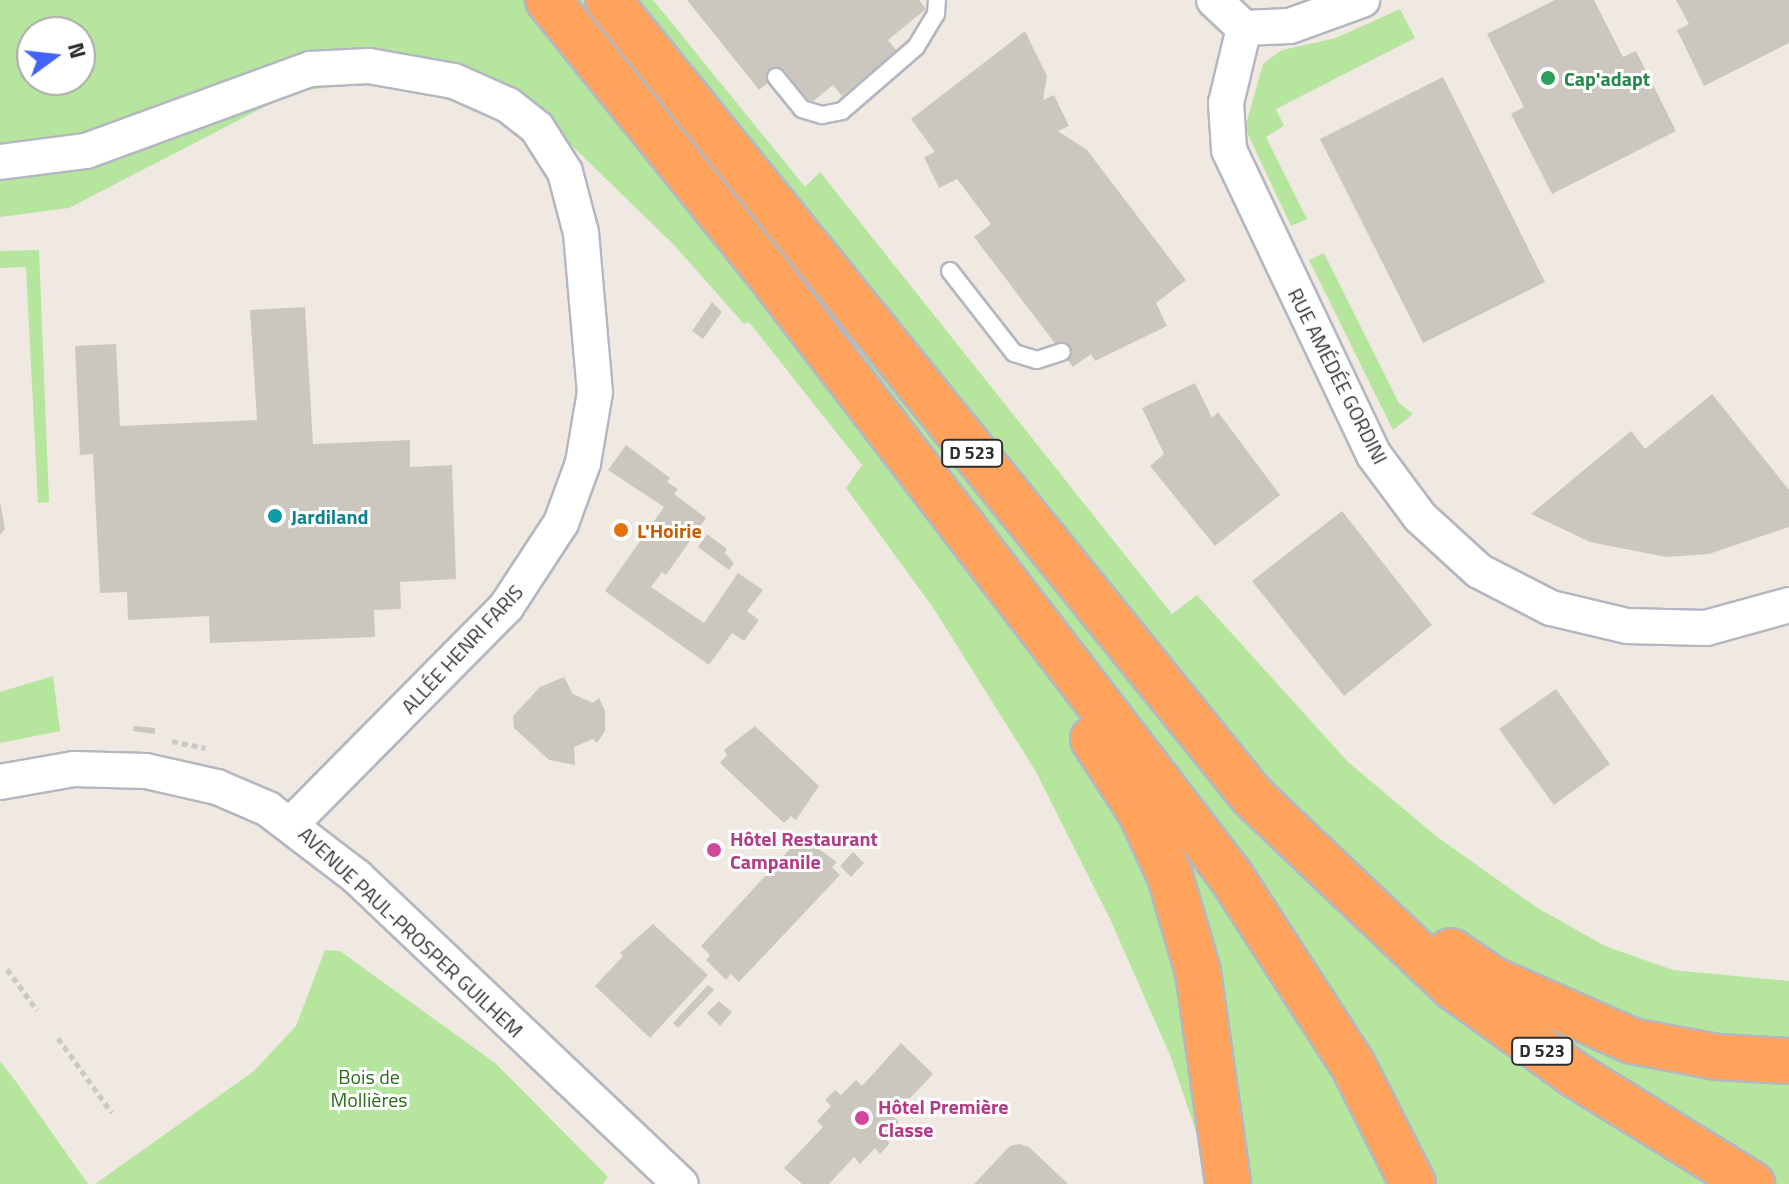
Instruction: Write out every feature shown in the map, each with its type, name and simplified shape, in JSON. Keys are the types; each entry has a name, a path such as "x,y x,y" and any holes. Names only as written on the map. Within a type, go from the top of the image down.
{"highway":[{"name":"D 523","path":"548,0 753,253 1230,875 1353,1065 1413,1184"},
{"name":"D 523","path":"608,0 1180,711 1253,797 1453,987 1577,1076 1752,1184"},
{"path":"1068,665 1084,724 1141,813 1174,890 1198,972 1228,1184"},
{"path":"1351,892 1418,927 1492,979 1632,1041 1717,1057 1789,1061"}],"street":[{"path":"1214,0 1244,28 1290,26 1362,0"},
{"name":"RUE AMÉDÉE GORDINI","path":"1244,28 1226,103 1229,150 1374,455 1420,517 1479,571 1551,608 1596,619 1627,626 1706,628 1789,605"},
{"name":"ALLÉE HENRI FARIS","path":"0,162 86,151 310,69 369,66 454,81 526,118 565,172 578,212 593,351 594,413 583,463 561,523 535,569 437,680 292,823"},
{"name":"AVENUE PAUL-PROSPER GUILHEM","path":"0,782 74,769 146,771 217,787 292,823 680,1184"}],"lane":[{"path":"776,77 802,109 822,115 842,111 916,47 936,14 937,0"},
{"path":"950,271 1014,353 1037,360 1062,352"}],"path":[{"path":"7,969 37,1010"},
{"path":"58,1038 112,1113"}],"green space":[{"path":"0,0 653,0 805,187 820,172 1172,614 1197,595 1348,762 1436,836 1536,907 1605,946 1673,970 1789,981 1789,1184 1214,1184 1170,1055 1110,919 1035,770 934,609 846,488 862,465 749,322 744,324 674,245 561,135 432,92 377,83 295,91 69,208 0,217"},
{"path":"1400,9 1415,38 1276,109 1284,126 1266,137 1307,219 1291,226 1245,128 1263,64 1282,50 1336,38"},
{"path":"39,250 49,502 38,503 26,267 0,268 0,251"},
{"path":"1324,253 1399,403 1413,414 1393,430 1309,260"},
{"path":"53,676 60,731 0,743 0,692"},
{"name":"Bois de Mollières","path":"325,950 340,951 495,1063 608,1177 603,1184 95,1184 254,1071 296,1026"},
{"path":"0,1061 17,1083 88,1184 0,1184"}],"building":[{"path":"687,0 919,0 926,9 888,40 897,51 842,96 833,85 811,103 784,70 759,90"},
{"path":"1555,0 1594,0 1623,57 1636,51 1676,131 1552,194 1511,114 1524,107 1487,34"},
{"path":"1676,0 1789,0 1789,43 1704,86 1677,30 1689,24"},
{"path":"1025,31 1047,76 1043,100 1054,95 1069,126 1058,131 1087,150 1186,280 1156,303 1167,326 1095,361 1091,354 1073,367 974,237 991,224 957,179 939,188 924,157 935,152 911,119"},
{"path":"1443,77 1545,282 1423,343 1320,139"},
{"path":"712,302 722,312 703,339 692,331"},
{"name":"Jardiland","path":"305,307 313,444 410,440 410,467 452,465 456,579 400,582 401,609 374,610 375,637 210,643 209,616 128,620 127,592 100,593 93,454 80,455 75,346 116,344 120,426 257,420 250,310"},
{"path":"1195,383 1212,418 1218,412 1280,495 1215,546 1150,466 1164,454 1142,408"},
{"path":"1712,394 1789,490 1789,527 1709,554 1666,557 1590,542 1531,514 1631,431 1645,449"},
{"path":"626,445 670,478 667,482 678,489 674,494 706,518 666,575 662,572 651,587 704,623 738,573 763,590 747,611 759,620 744,641 732,633 709,665 605,591 664,507 608,470"},
{"path":"0,501 5,529 0,535"},
{"path":"1342,511 1432,625 1344,696 1252,581"},
{"path":"707,534 727,549 725,553 734,563 729,570 698,547"},
{"path":"564,677 573,694 593,703 599,698 605,711 605,731 597,743 593,739 574,747 575,765 549,760 514,728 513,716 540,687"},
{"path":"1556,689 1610,764 1554,805 1499,729"},
{"path":"134,726 155,728 155,734 133,731"},
{"path":"755,726 819,786 796,820 791,816 784,823 720,763 727,755 724,750"},
{"path":"801,837 837,862 832,867 840,875 739,982 731,974 726,980 706,960 710,955 701,946"},
{"path":"853,852 864,863 851,877 840,866"},
{"path":"653,924 708,975 650,1038 595,986 623,956 620,953"},
{"path":"708,985 714,990 678,1028 673,1023"},
{"path":"719,1001 732,1012 720,1026 707,1013"},
{"path":"901,1043 933,1074 893,1116 899,1122 884,1138 890,1143 880,1154 875,1148 860,1164 854,1157 829,1184 802,1184 784,1168 823,1127 817,1121 831,1106 825,1100 835,1090 841,1095 856,1080 862,1086"},
{"path":"1019,1144 1029,1147 1068,1184 974,1184 1010,1146"}],"place":[{"name":"Cap'adapt","path":"1548,78"},
{"name":"Jardiland","path":"275,516"},
{"name":"L'Hoirie","path":"621,530"},
{"name":"Hôtel Restaurant Campanile","path":"714,850"},
{"name":"Hôtel Première Classe","path":"862,1118"}]}
